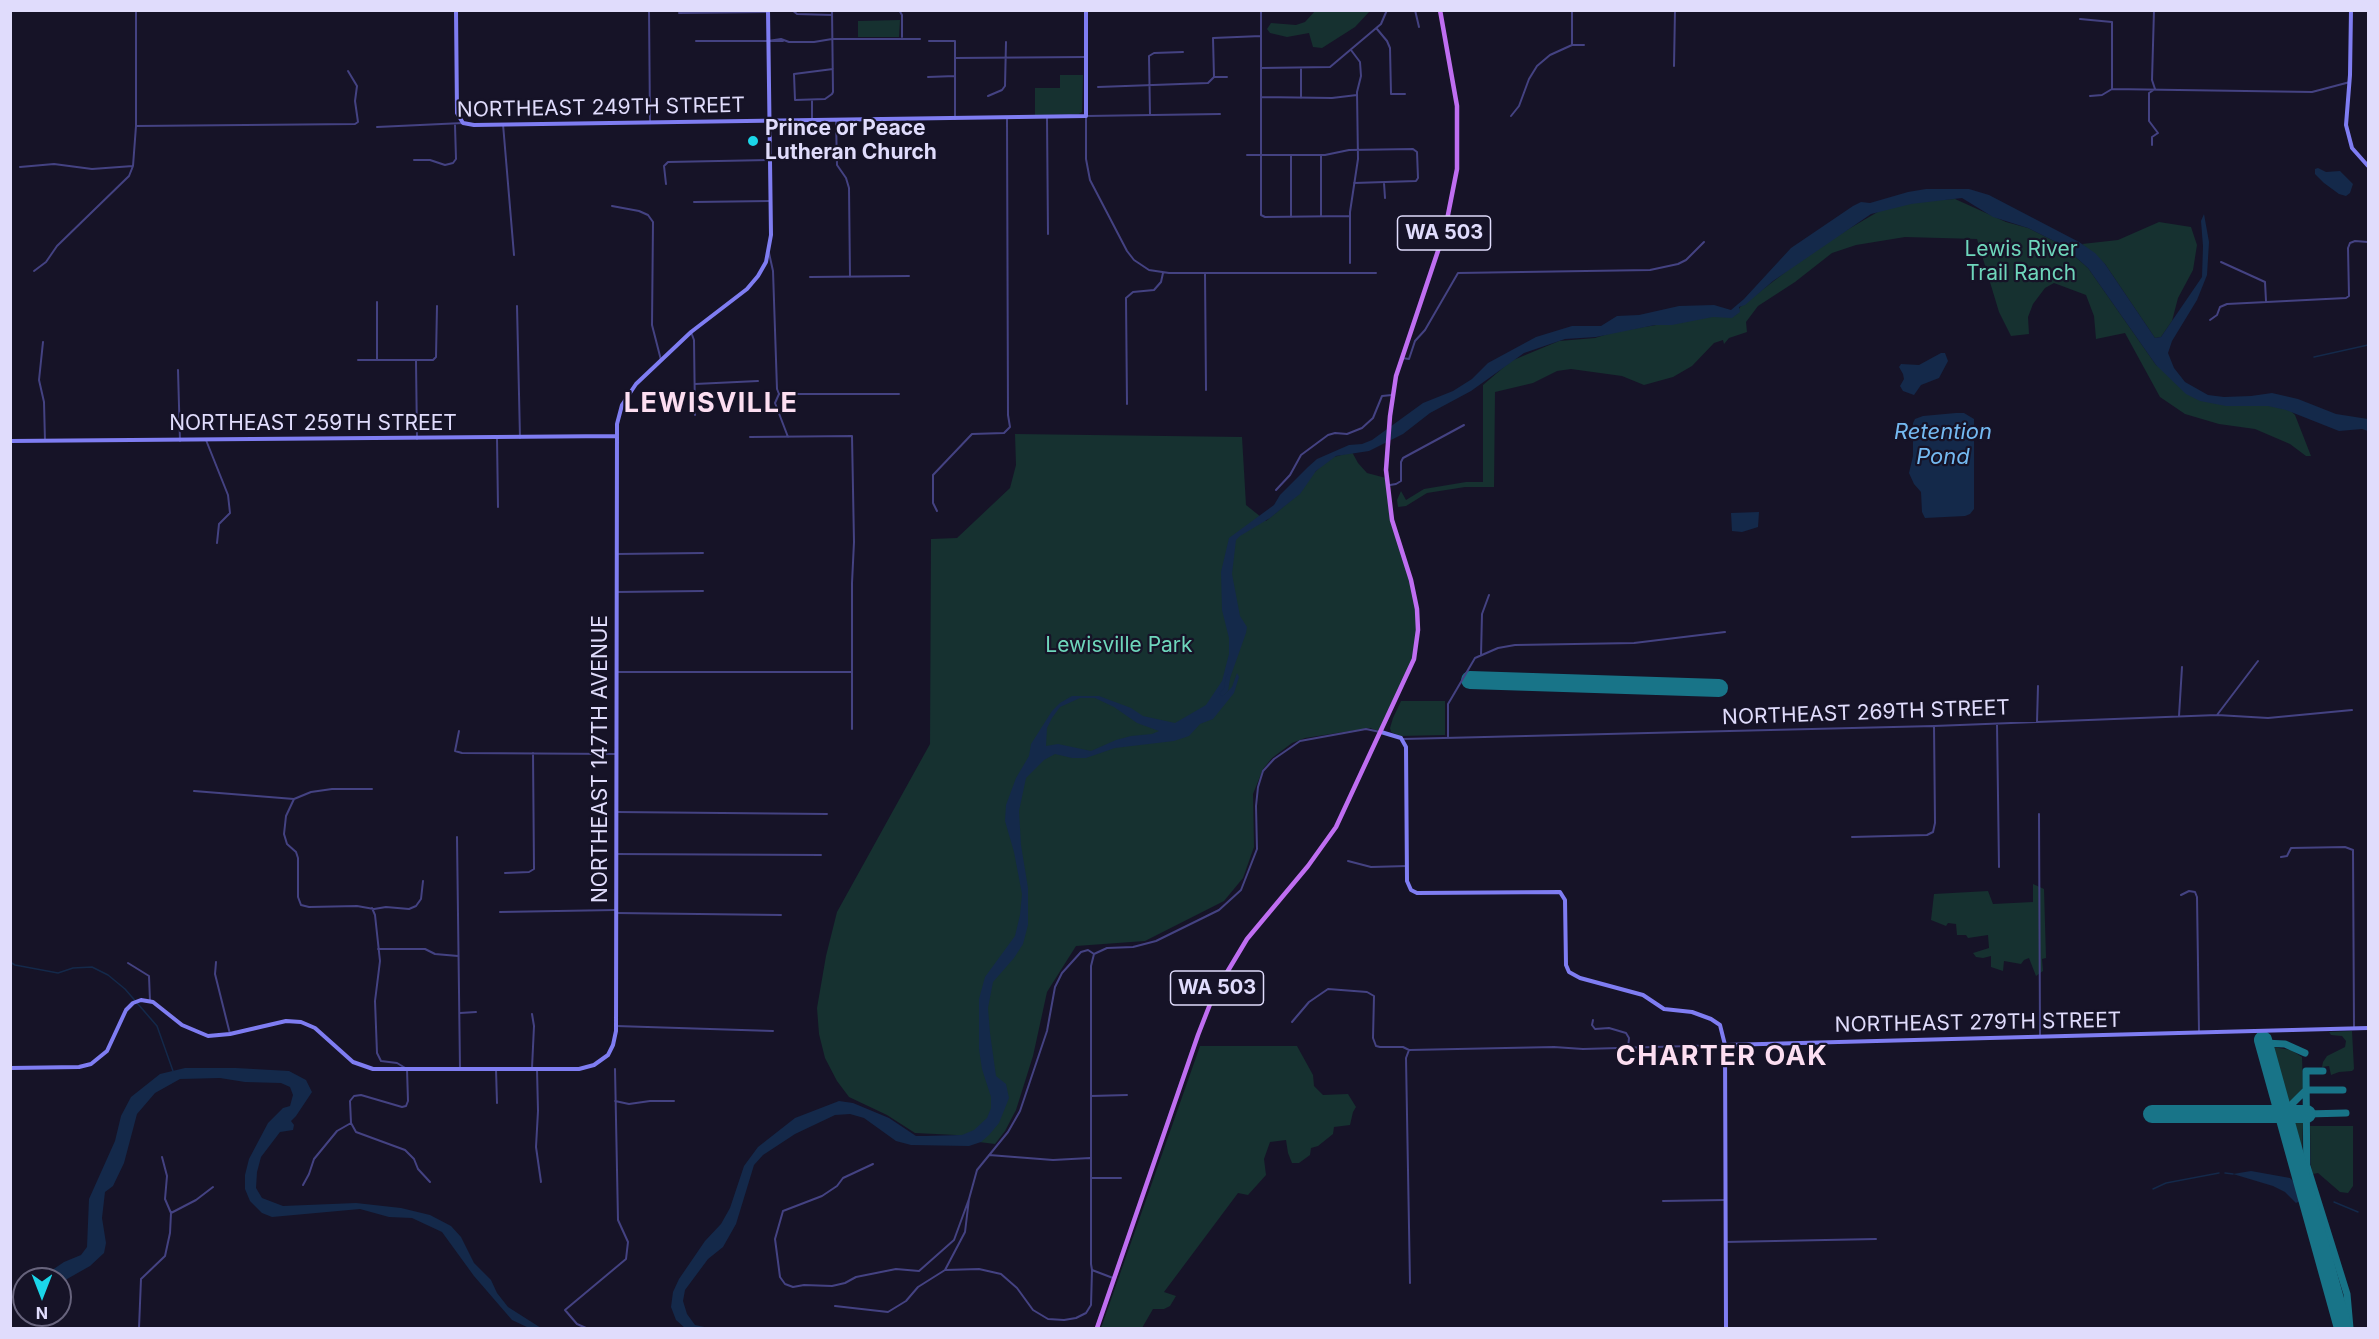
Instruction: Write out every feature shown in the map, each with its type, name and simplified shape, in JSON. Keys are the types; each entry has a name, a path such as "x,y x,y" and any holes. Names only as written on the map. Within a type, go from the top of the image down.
{"main road":[{"name":"WA 503","path":"1097,1329 1195,1043 1218,987 1247,939 1330,836 1347,807 1414,662 1418,630 1415,596 1393,527 1387,485 1388,447 1392,395 1445,230 1457,169 1458,124 1455,94 1440,10"}],"street":[{"path":"34,272 46,262 57,246 129,176 133,166 136,126 136,10"},
{"path":"456,10 457,113 463,123"},
{"path":"649,10 650,122"},
{"path":"899,10 902,15 902,38"},
{"path":"1086,10 1086,159 1090,180 1127,251 1144,267 1163,273 1376,273"},
{"path":"1261,10 1261,215 1265,217 1350,216"},
{"path":"1261,68 1330,67 1383,22 1387,10"},
{"path":"1415,10 1419,27"},
{"path":"1572,10 1572,45"},
{"path":"1674,66 1675,10"},
{"path":"2154,10 2152,70 2155,89"},
{"path":"2351,10 2346,116 2348,135 2355,153 2368,166"},
{"path":"680,13 768,11 769,254 773,271 777,389 780,393"},
{"path":"793,11 797,14 832,13 833,69 831,96 796,101 794,74 833,69"},
{"path":"2079,19 2112,22 2112,89"},
{"path":"1376,28 1387,40 1390,48 1391,94 1405,94"},
{"path":"1214,77 1213,38 1261,36"},
{"path":"696,41 814,42 832,39 920,39"},
{"path":"928,41 955,41 955,119"},
{"path":"988,96 1005,87 1006,42"},
{"path":"1511,116 1519,106 1529,79 1537,66 1550,55 1572,45 1584,45"},
{"path":"1350,263 1350,216 1358,150 1357,95 1361,66 1359,59 1351,50"},
{"path":"1150,115 1151,54 1183,52"},
{"path":"955,58 1086,57"},
{"path":"1301,69 1301,99"},
{"path":"136,126 355,124 358,123 355,101 357,86 348,71"},
{"path":"928,77 955,76"},
{"path":"1098,87 1208,83 1214,77 1227,77"},
{"path":"2090,96 2102,95 2112,89 2312,92 2349,82"},
{"path":"2152,145 2152,137 2158,133 2149,121 2149,93 2155,89"},
{"path":"1261,98 1301,99 1357,95"},
{"path":"812,100 812,121"},
{"name":"NORTHEAST 249TH STREET","path":"377,128 463,123 812,121 1220,114"},
{"path":"937,511 933,503 933,475 972,434 1004,433 1010,427 1008,415 1007,118"},
{"path":"1047,118 1048,234"},
{"path":"836,120 837,165 846,178 849,188 850,277"},
{"path":"414,160 430,159 445,165 453,163 456,159 454,124"},
{"path":"503,124 514,255"},
{"path":"1247,155 1321,155 1358,150 1416,150 1417,180 1354,183"},
{"path":"1291,155 1291,217"},
{"path":"1321,155 1321,216"},
{"path":"666,184 664,166 668,162 770,160"},
{"path":"20,167 54,164 92,169 133,166"},
{"path":"1384,182 1384,198"},
{"path":"694,202 770,201"},
{"path":"612,206 639,211 648,215 653,222 652,326 661,360"},
{"path":"2210,320 2217,315 2224,304 2342,299 2349,296 2348,248 2350,243 2355,241 2368,242"},
{"path":"1402,358 1409,359 1415,341 1425,330 1458,273 1650,270 1686,260 1704,242"},
{"name":"NORTHEAST 147TH AVENUE","path":"534,1069 589,1067 599,1063 610,1052 615,1041 616,435 618,416 627,396 661,360 691,332 747,289 763,268 769,254"},
{"path":"2221,262 2265,282 2266,301"},
{"path":"1127,404 1126,298 1133,292 1154,290 1161,282 1163,273"},
{"path":"1205,273 1206,390"},
{"path":"810,277 909,276"},
{"path":"377,302 377,360"},
{"path":"358,360 433,360 436,357 436,306"},
{"path":"517,306 520,438"},
{"path":"691,332 694,340 695,416"},
{"path":"43,342 39,380 44,402 45,441"},
{"path":"416,361 417,438"},
{"path":"178,370 180,441"},
{"path":"694,384 758,381"},
{"path":"780,393 899,394"},
{"path":"780,393 775,403 788,436"},
{"path":"1276,490 1290,475 1301,455 1328,435 1347,434 1362,428 1373,418 1382,396 1392,395"},
{"path":"1387,485 1401,481 1403,458 1464,425"},
{"name":"NORTHEAST 259TH STREET","path":"10,441 520,438 616,435"},
{"path":"750,437 852,436 854,542 852,729"},
{"path":"496,438 498,507"},
{"path":"206,440 228,495 230,513 219,524 217,543"},
{"path":"617,554 704,553"},
{"path":"616,592 703,591"},
{"path":"1481,655 1482,614 1489,595"},
{"path":"1448,737 1450,699 1465,679 1471,662 1481,655 1515,645 1634,642 1725,632"},
{"path":"2217,715 2258,661"},
{"path":"2179,716 2182,667"},
{"path":"616,672 852,672"},
{"path":"2037,722 2038,686"},
{"name":"NORTHEAST 269TH STREET","path":"1381,732 1402,739 1934,726 2217,715 2268,718 2352,710"},
{"path":"1997,724 1999,867"},
{"path":"1852,837 1927,835 1933,832 1935,823 1934,726"},
{"path":"1094,954 1107,948 1133,947 1156,940 1219,910 1236,895 1246,881 1257,849 1258,787 1263,771 1274,759 1300,741 1366,729 1381,732"},
{"path":"459,731 455,751 462,753 616,754"},
{"path":"1402,739 1406,747 1408,884 1412,891 1556,890 1563,893 1566,965 1569,972 1580,978 1643,995 1664,1009 1687,1010 1720,1025 1725,1045 1726,1329"},
{"path":"505,873 529,872 534,869 533,753"},
{"path":"194,791 294,799 311,792 332,789 372,789"},
{"path":"294,799 286,816 284,834 287,844 296,852 298,858 298,897 301,905 409,909 416,906 421,898 423,881"},
{"path":"617,812 827,814"},
{"path":"2039,814 2040,1036"},
{"path":"457,837 460,1069"},
{"path":"2281,857 2287,856 2291,848 2345,847 2353,850 2354,1029"},
{"path":"616,854 821,855"},
{"path":"1348,861 1371,867 1407,866"},
{"path":"2181,895 2189,891 2195,892 2197,897 2199,1033"},
{"path":"372,908 375,915 380,961 375,1001 377,1053 381,1062 398,1063 407,1069"},
{"path":"501,912 781,915"},
{"path":"378,950 425,949 435,954 458,956"},
{"path":"873,1164 843,1178 837,1186 822,1196 783,1211 775,1239 780,1277 785,1284 793,1287 832,1286 896,1269 919,1271 954,1240 977,1170 1008,1132 1020,1111 1047,1031 1055,987 1062,973 1081,952 1088,950 1094,954"},
{"path":"945,1270 979,1269 1001,1274 1017,1288 1033,1311 1048,1319 1064,1320 1082,1315 1091,1305 1091,966 1094,954"},
{"path":"216,962 215,974 230,1034"},
{"path":"128,963 149,976 150,1001"},
{"name":"NORTHEAST 279TH STREET","path":"1292,1022 1309,1002 1328,989 1367,992 1374,996 1373,1038 1376,1046 1403,1047 1409,1050 1628,1048 1659,1045 2368,1028"},
{"path":"10,1068 86,1066 96,1061 107,1051 129,1006 141,1000 150,1001 182,1025 208,1036 230,1034 280,1022 301,1022 315,1028 353,1062 369,1068 534,1069"},
{"path":"460,1013 476,1012"},
{"path":"532,1014 538,1111 536,1147 541,1182"},
{"path":"1593,1020 1592,1025 1595,1029 1609,1028 1626,1033 1629,1038 1628,1048"},
{"path":"616,1026 773,1031"},
{"path":"1409,1050 1406,1058 1410,1283"},
{"path":"407,1069 406,1106 402,1107 361,1095 354,1096 350,1101 351,1123 356,1132 405,1150 430,1182"},
{"path":"496,1069 497,1103"},
{"path":"586,1329 577,1324 565,1310 626,1259 628,1242 618,1220 615,1069"},
{"path":"1091,1096 1127,1095"},
{"path":"615,1101 629,1104 674,1101"},
{"path":"303,1185 314,1159 337,1131 351,1123"},
{"path":"989,1155 1053,1160 1090,1158"},
{"path":"139,1329 141,1279 165,1256 170,1233 171,1213 165,1199 167,1176 162,1157"},
{"path":"1090,1178 1121,1178"},
{"path":"171,1213 196,1200 213,1187"},
{"path":"835,1306 888,1312 906,1301 918,1287 945,1270 965,1232 969,1199"},
{"path":"1663,1201 1725,1200"},
{"path":"1725,1242 1876,1239"},
{"path":"1092,1270 1114,1279"}],"green space":[{"path":"1315,11 1370,11 1355,27 1322,48 1313,47 1309,33 1287,37 1270,33 1267,29 1271,23 1296,25 1305,22"},
{"path":"900,20 899,37 858,37 858,21"},
{"path":"1060,75 1083,75 1082,112 1079,114 1035,115 1035,88 1060,88"},
{"name":"Lewis River Trail Ranch","path":"1955,199 2006,222 2028,228 2062,245 2088,268 2156,365 2202,396 2269,403 2290,410 2295,415 2311,456 2306,456 2290,444 2255,429 2219,424 2185,414 2160,397 2125,333 2096,339 2094,316 2086,295 2054,283 2045,288 2033,304 2028,317 2029,334 2011,336 1999,312 1977,239 1905,237 1856,245 1832,253 1795,282 1758,306 1746,322 1747,332 1729,338 1724,344 1723,340 1714,343 1692,366 1673,377 1644,385 1622,376 1571,369 1557,371 1533,383 1495,392 1494,487 1465,487 1427,493 1406,506 1398,507 1397,500 1401,491 1406,500 1424,489 1466,482 1483,482 1483,385 1511,361 1559,341 1595,338 1614,332 1698,318 1736,315 1740,307 1818,247 1881,210 1919,201"},
{"path":"2159,222 2191,227 2197,245 2193,270 2178,298 2172,321 2161,337 2155,338 2105,264 2082,244 2118,240"},
{"name":"Lewisville Park","path":"1015,434 1242,437 1246,505 1266,521 1300,493 1310,477 1322,465 1334,457 1352,452 1367,473 1386,478 1390,510 1411,580 1418,614 1414,662 1381,732 1370,728 1305,738 1292,743 1272,758 1263,769 1253,794 1254,847 1243,878 1224,901 1145,941 1076,946 1047,992 1033,1056 1016,1110 995,1144 956,1135 915,1133 887,1115 849,1097 837,1081 825,1058 819,1034 817,1008 837,912 930,744 931,539 957,538 1010,488 1016,465"},
{"path":"1401,701 1445,701 1445,735 1400,736 1391,732 1393,718"},
{"path":"2033,884 2044,889 2046,958 2042,959 2043,971 2036,976 2029,958 2021,964 2004,961 2003,971 1991,967 1991,956 1976,957 1973,953 1989,948 1988,935 1968,938 1966,935 1957,935 1956,924 1948,923 1946,926 1931,920 1934,894 1988,891 1993,904 2033,902"},
{"path":"2352,1031 2354,1069 2331,1075 2329,1066 2322,1067 2323,1062 2327,1056 2345,1047 2346,1041 2342,1036 2331,1035 2329,1032"},
{"path":"1200,1046 1297,1046 1313,1075 1314,1086 1323,1095 1348,1094 1356,1107 1350,1125 1334,1127 1333,1134 1318,1146 1311,1148 1310,1155 1299,1163 1292,1163 1286,1140 1270,1142 1264,1159 1266,1175 1248,1195 1238,1193 1164,1292 1176,1296 1170,1306 1164,1309 1153,1309 1142,1328 1101,1328"},
{"path":"2273,1047 2291,1050 2302,1057 2303,1088 2287,1106 2271,1050"},
{"path":"2290,1118 2303,1118 2302,1160 2300,1159"},
{"path":"2310,1126 2353,1126 2353,1186 2348,1193 2340,1192 2318,1173 2313,1174"}],"water":[{"path":"2315,169 2326,172 2340,171 2353,184 2350,193 2346,196 2339,194 2324,183 2315,174"},
{"path":"1926,189 1969,189 1989,195 2079,242 2095,253 2105,264 2155,338 2161,337 2202,277 2201,221 2204,214 2209,242 2207,275 2197,300 2172,341 2168,353 2174,368 2185,382 2208,395 2224,397 2272,393 2298,399 2336,414 2368,419 2368,431 2362,429 2339,431 2286,410 2268,406 2226,406 2200,401 2186,394 2156,365 2088,268 2062,245 2028,228 1993,217 1962,198 1911,204 1871,214 1773,281 1745,305 1739,307 1740,312 1732,318 1713,317 1672,325 1655,325 1596,337 1565,339 1524,353 1471,391 1430,413 1403,434 1369,451 1336,456 1316,471 1300,494 1270,518 1236,540 1232,574 1240,616 1247,627 1224,695 1232,687 1237,673 1239,677 1234,693 1213,719 1200,724 1189,736 1174,741 1115,748 1086,758 1055,754 1044,760 1026,778 1019,811 1021,845 1028,888 1028,925 1023,944 993,982 988,1008 996,1076 1006,1084 1009,1098 999,1123 989,1135 981,1142 969,1146 911,1145 896,1141 864,1118 850,1114 835,1115 795,1134 763,1155 754,1165 736,1224 723,1247 708,1259 685,1290 683,1301 687,1314 695,1325 709,1328 685,1328 676,1320 671,1307 673,1292 679,1279 705,1241 721,1224 730,1208 744,1166 758,1147 795,1118 839,1101 853,1103 889,1118 916,1136 924,1136 962,1135 974,1130 987,1118 991,1108 991,1097 982,1069 979,1049 979,999 985,977 1015,936 1020,915 1022,894 1005,821 1006,805 1016,778 1029,756 1031,744 1052,711 1072,696 1099,696 1131,708 1143,716 1175,723 1206,705 1222,681 1229,654 1229,638 1222,610 1221,572 1229,538 1274,505 1280,495 1317,459 1349,445 1372,440 1423,403 1453,391 1472,379 1488,363 1536,337 1572,326 1601,326 1617,316 1639,315 1679,306 1714,305 1731,310 1791,248 1853,206 1861,202 1870,203","holes":["1080,698 1095,698 1114,707 1137,723 1159,731 1116,740 1091,751 1058,744 1046,746 1047,728 1060,707"]},
{"path":"1945,353 1948,361 1939,378 1921,385 1914,395 1903,391 1900,386 1904,379 1899,367 1901,364 1919,365"},
{"name":"Retention Pond","path":"1964,413 1974,419 1974,509 1965,516 1925,518 1922,512 1921,492 1909,473 1913,456 1913,423 1915,419 1923,416"},
{"path":"1759,512 1758,527 1742,532 1732,531 1731,513"},
{"path":"185,1068 236,1068 289,1071 306,1080 312,1092 291,1121 294,1125 293,1130 280,1132 261,1157 256,1188 262,1198 283,1206 356,1203 401,1208 430,1215 451,1226 461,1237 474,1263 491,1280 497,1293 508,1307 541,1328 529,1328 512,1320 474,1276 442,1232 412,1218 389,1217 360,1209 272,1217 262,1213 250,1201 245,1189 245,1175 249,1159 268,1123 283,1108 290,1106 293,1095 290,1087 281,1083 245,1082 220,1078 180,1079 155,1093 137,1114 124,1163 113,1186 105,1192 102,1218 106,1243 104,1253 90,1266 72,1276 72,1267 57,1267 81,1255 87,1247 89,1199 115,1141 121,1116 131,1097 160,1074"},
{"path":"2251,1171 2290,1178 2299,1187 2300,1201 2296,1203 2285,1192 2273,1186 2233,1174"}],"waterway":[{"path":"2314,357 2368,345"},
{"path":"1222,694 1226,690 1228,677"},
{"path":"10,962 15,965 58,973 73,968 92,967 108,975 125,989 157,1026 173,1071"},
{"path":"2153,1189 2166,1183 2219,1173"},
{"path":"2225,1173 2233,1174"},
{"path":"2334,1202 2358,1212"}],"taxiway":[{"path":"2264,1043 2285,1044 2305,1053"},
{"path":"2307,1197 2306,1071 2323,1071"},
{"path":"2283,1113 2306,1090 2343,1090"},
{"path":"2307,1114 2346,1113"},
{"path":"2307,1166 2347,1294 2350,1328"},
{"path":"2311,1212 2325,1224"}],"runway":[{"path":"1470,680 1719,688"},
{"path":"2263,1040 2343,1328"},
{"path":"2152,1114 2307,1114"}],"place":[{"name":"Prince or Peace Lutheran Church","path":"753,141"}],"district":[{"name":"LEWISVILLE","path":"711,404"},
{"name":"CHARTER OAK","path":"1722,1057"}]}
